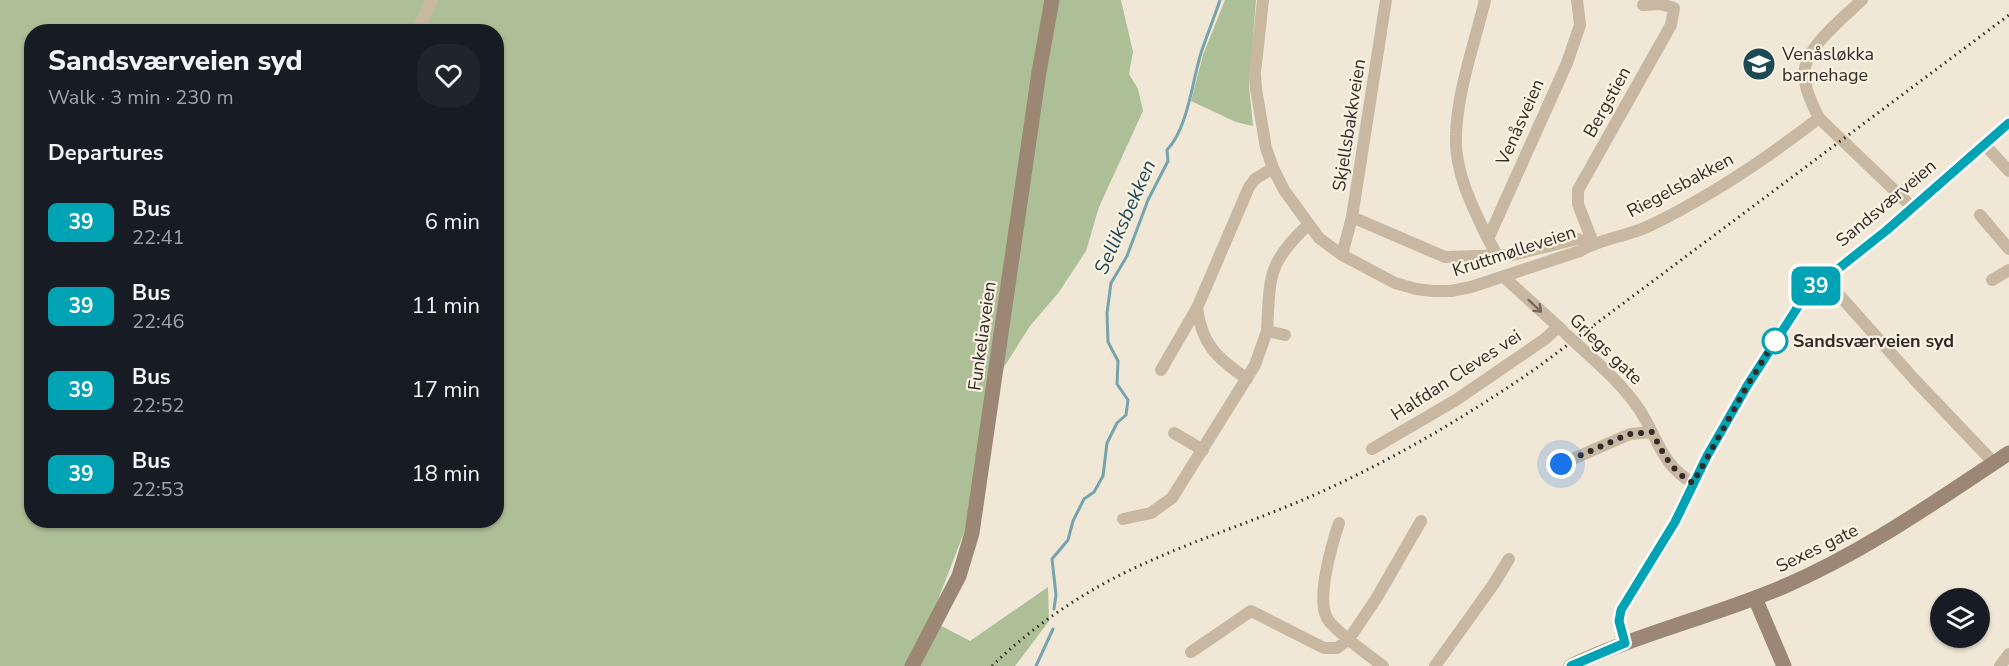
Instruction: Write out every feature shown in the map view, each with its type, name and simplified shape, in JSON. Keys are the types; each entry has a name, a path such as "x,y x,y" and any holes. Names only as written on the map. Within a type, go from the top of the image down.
{"street":[{"path":"420,24 432,0"},
{"name":"Funkeliaveien","path":"912,666 953,589 964,564 972,532 1041,60 1052,0"},
{"name":"Kruttmølleveien","path":"1263,0 1255,73 1266,148 1284,190 1308,225 1319,238 1342,255 1395,283 1416,289 1451,291 1504,277 1580,251 1593,243"},
{"name":"Skjellsbakkveien","path":"1342,255 1352,217 1386,0"},
{"path":"1485,0 1459,105 1455,136 1461,175 1497,255"},
{"name":"Venåsveien","path":"1488,239 1567,63 1580,25 1577,0"},
{"path":"1862,0 1818,43 1809,56 1805,69 1805,81 1812,105 1819,118 1912,207"},
{"name":"Bergstien","path":"1593,243 1578,204 1578,190 1671,25 1674,8 1661,4 1643,5"},
{"name":"Riegelsbakken","path":"1352,217 1445,257 1523,253 1577,239 1593,243 1647,227 1734,179 1819,118"},
{"name":"Sandsværveien","path":"1625,643 1619,621 1621,610 1665,539 1747,386 1805,297 2009,123"},
{"path":"1984,144 2009,171"},
{"path":"1161,370 1197,308 1249,187 1255,179 1273,168"},
{"path":"1980,215 2009,249"},
{"path":"1122,519 1151,513 1168,502 1203,450 1247,379 1262,349 1267,331 1269,282 1275,264 1289,243 1308,225"},
{"path":"1992,280 2009,270"},
{"name":"Griegs gate","path":"1504,277 1616,379 1630,396 1669,464 1693,483"},
{"path":"1825,279 1914,379 1989,458"},
{"path":"1197,308 1200,330 1209,345 1227,365 1247,379"},
{"path":"1267,331 1285,335"},
{"name":"Halfdan Cleves vei","path":"1372,449 1456,400 1545,339 1562,331"},
{"path":"1561,464 1629,434 1652,432"},
{"path":"1174,433 1203,450"},
{"name":"Sexes gate","path":"1625,643 1755,598 1831,564 1917,515 1989,458 2009,453"},
{"path":"1191,652 1251,611 1324,648 1337,648 1349,639 1376,599 1421,522"},
{"path":"1339,523 1330,548 1322,602 1327,619 1383,666"},
{"path":"1435,666 1509,559"},
{"path":"1755,598 1784,666"},
{"path":"1571,666 1625,643"},
{"path":"2000,666 2009,654"}],"green space":[{"path":"0,0 1121,0 1133,52 1129,74 1138,89 1143,111 1099,207 1086,251 1059,292 1030,326 992,386 974,507 930,620 970,641 1048,587 1049,621 1015,666 0,666"},
{"path":"1225,0 1256,0 1249,86 1253,126 1236,122 1191,101 1203,55"}],"waterway":[{"name":"Selliksbekken","path":"1054,609 1056,595 1052,559 1068,540 1073,521 1084,499 1094,492 1103,476 1107,443 1117,423 1126,415 1128,400 1117,384 1118,361 1108,342 1107,313 1111,283 1127,256 1148,200 1168,161 1167,150 1180,130 1201,53 1220,0"},
{"name":"Selliksbekken","path":"1036,666 1053,629"}],"railway":[{"path":"992,666 1046,620 1107,582 1170,552 1294,504 1343,481 1401,452 1484,403 1538,367 2009,15"}],"bus line":[{"name":"39","path":"1571,666 1625,643 1619,626 1621,610 1675,522 1707,456 1747,386 1799,305 1814,288 1887,230 2009,123"}],"place":[{"name":"Venåsløkka barnehage","path":"1759,64"},
{"name":"Sandsværveien syd","path":"1775,341"}],"route":[{"path":"1561,464 1629,434 1652,432 1669,464 1693,483 1775,341"}]}
